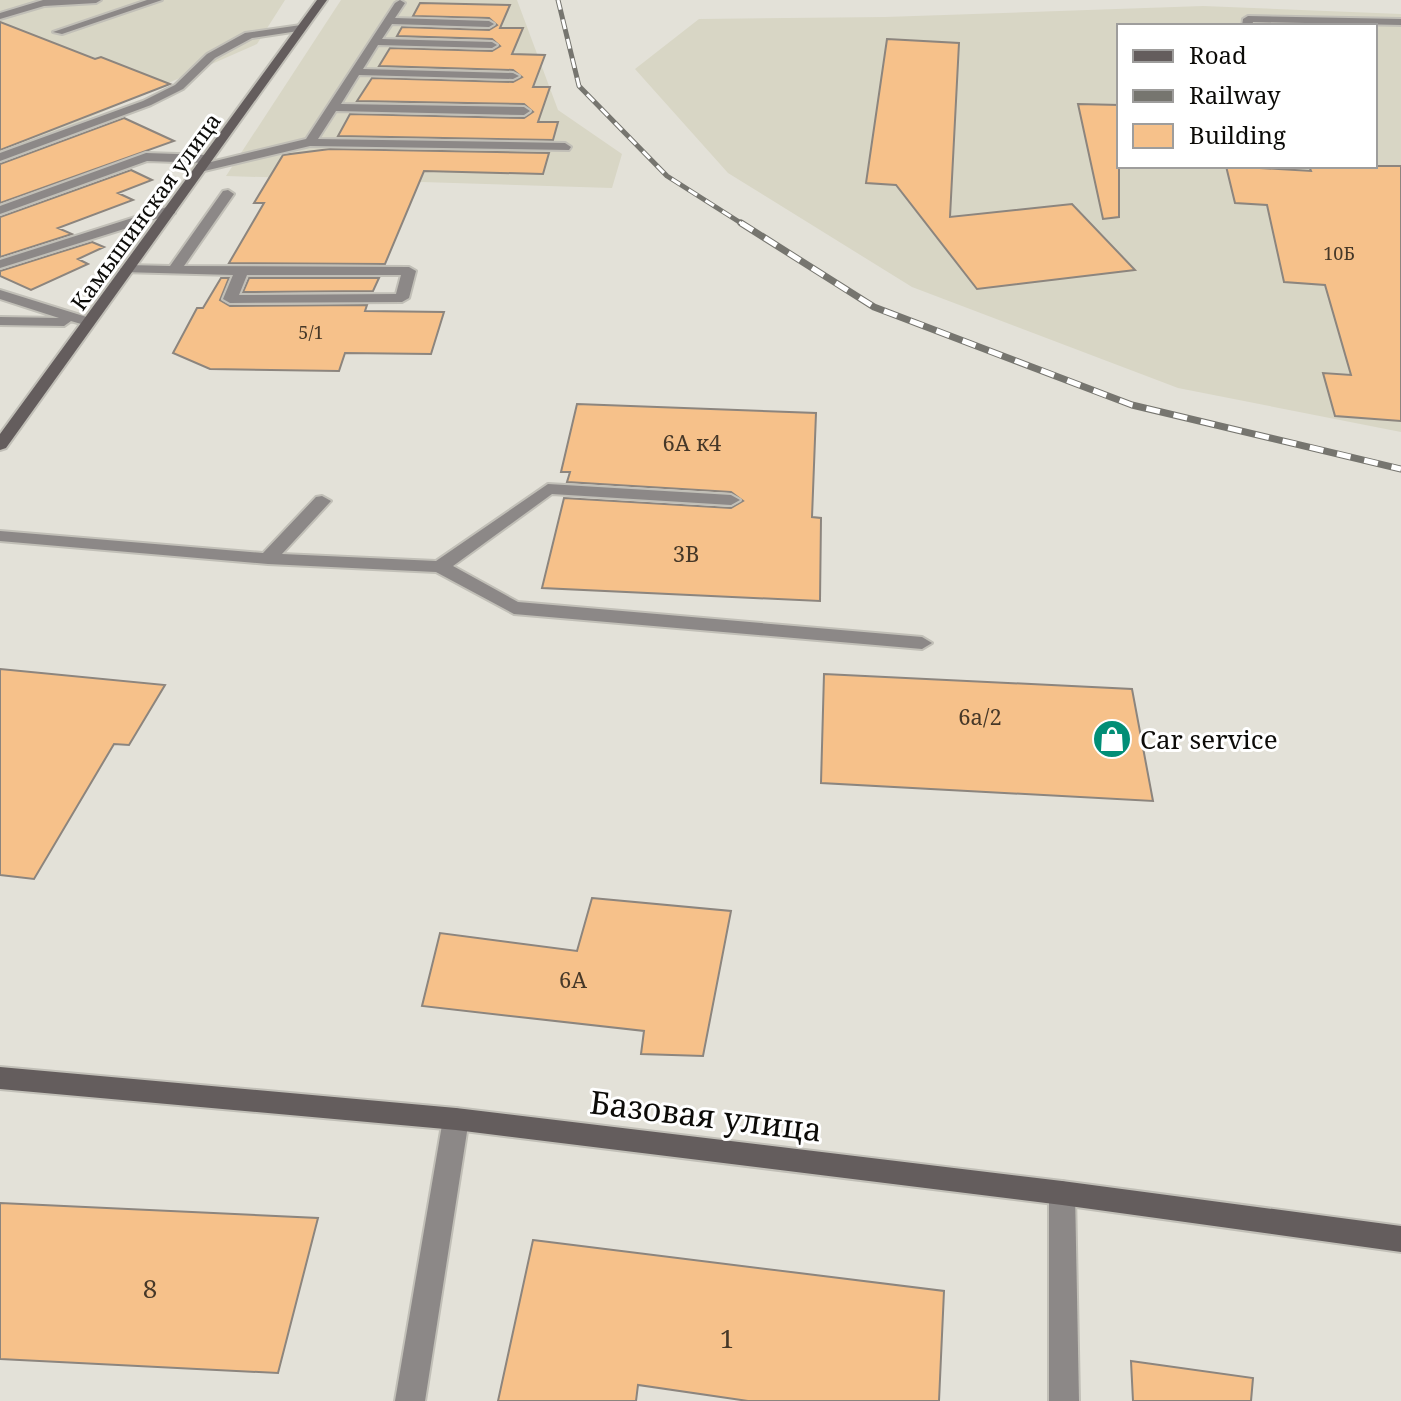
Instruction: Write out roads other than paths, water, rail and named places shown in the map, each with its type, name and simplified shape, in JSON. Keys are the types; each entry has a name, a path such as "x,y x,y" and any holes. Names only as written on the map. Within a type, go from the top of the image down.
{"street":[{"path":"0,16 39,1 96,0"},
{"path":"58,32 157,0"},
{"name":"Камышинская улица","path":"0,445 322,0"},
{"path":"310,142 400,3"},
{"path":"1247,24 1248,19 1401,22"},
{"path":"389,21 489,24"},
{"path":"0,157 147,103 179,87 211,56 249,35 301,28"},
{"path":"376,42 492,45"},
{"path":"356,72 513,76"},
{"path":"334,107 524,111"},
{"path":"0,210 146,157 204,163 310,142 565,147"},
{"path":"174,270 228,194"},
{"path":"0,264 170,210"},
{"path":"127,269 409,271 402,298 230,299 242,271"},
{"path":"0,294 88,322"},
{"path":"0,321 88,322"},
{"path":"440,567 548,489 731,500"},
{"path":"268,559 322,501"},
{"path":"0,536 268,559 440,567 514,608 922,643"},
{"name":"Базовая улица","path":"0,1078 456,1119 1062,1193 1401,1239"},
{"path":"410,1401 456,1119"},
{"path":"1062,1193 1064,1401"}],"railway":[{"path":"558,0 579,86 667,176 744,225"},
{"path":"741,223 874,307 1132,405 1401,469"}],"place":[{"name":"Car service","path":"1112,739"}]}
